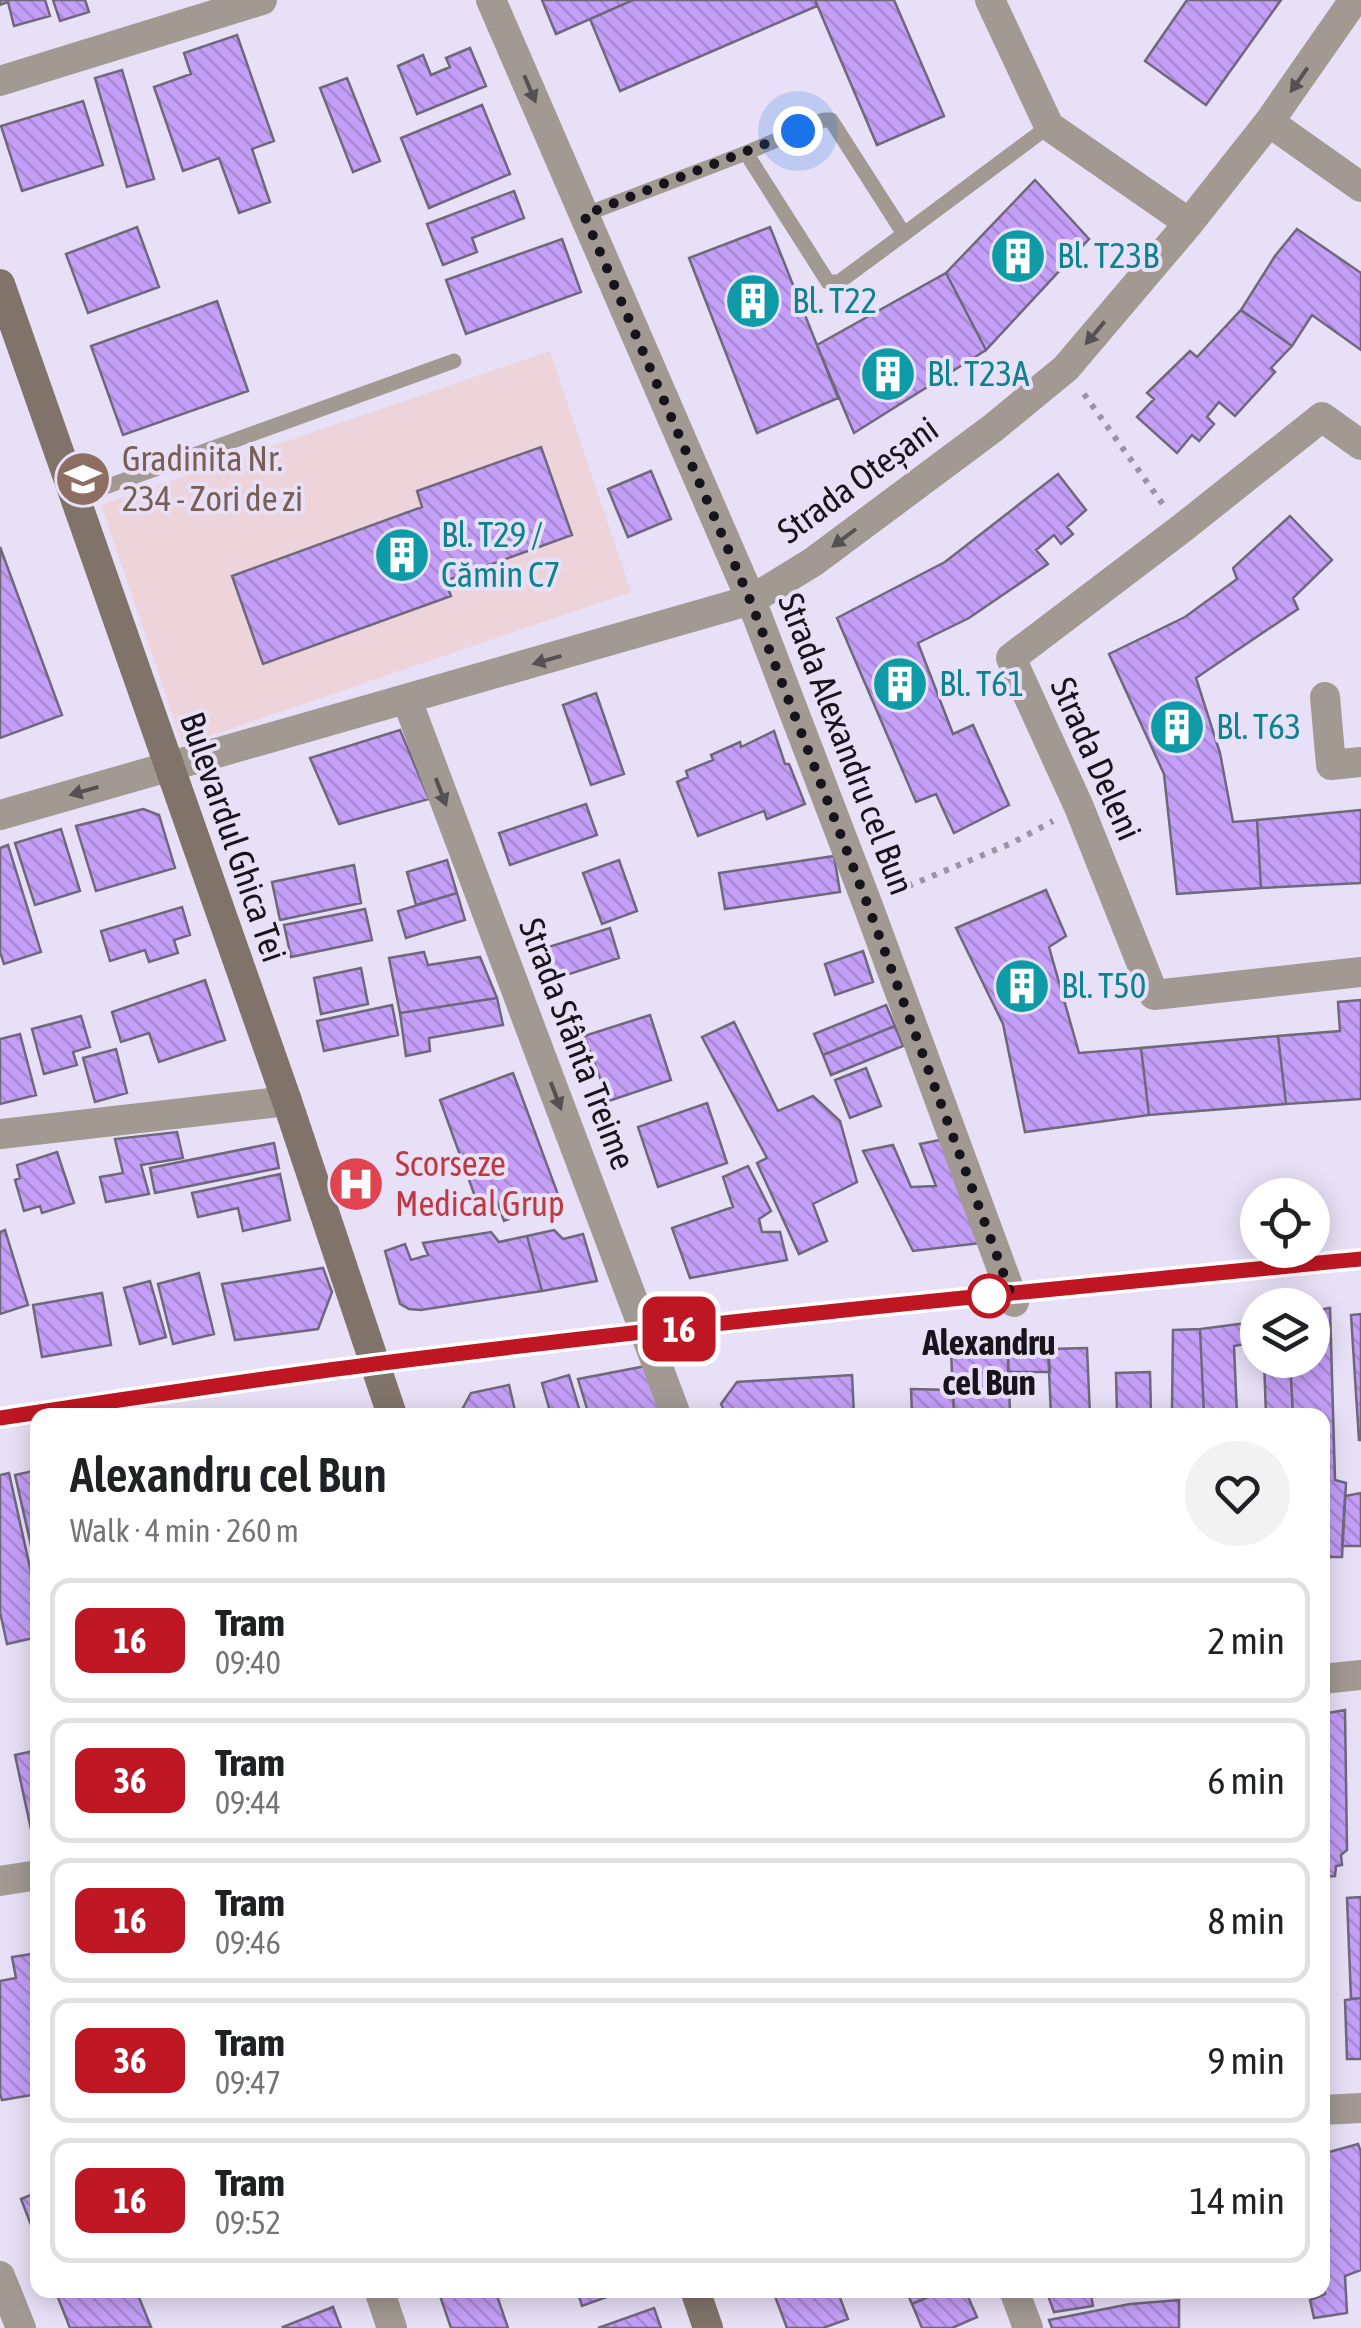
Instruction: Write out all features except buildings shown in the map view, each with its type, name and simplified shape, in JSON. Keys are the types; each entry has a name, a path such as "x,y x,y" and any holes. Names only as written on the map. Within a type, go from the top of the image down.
{"street":[{"path":"0,82 262,0"},
{"name":"Strada Alexandru cel Bun","path":"491,0 750,600 1014,1302"},
{"path":"990,0 1049,126 1190,223"},
{"name":"Strada Oteșani","path":"0,814 750,600 813,562 993,428 1066,368 1270,122 1354,0"},
{"path":"1270,122 1361,188"},
{"name":"Bulevardul Ghica Tei","path":"0,284 287,1101 390,1408"},
{"name":"Strada Deleni","path":"1361,445 1322,417 1011,658 1079,806 1154,995 1361,972"},
{"path":"1325,697 1331,765 1361,762"},
{"name":"Strada Sfânta Treime","path":"407,700 673,1408"},
{"path":"0,1134 287,1101"},
{"path":"1330,1678 1361,1675"},
{"path":"0,1881 30,1875"},
{"path":"1330,2110 1361,2108"},
{"path":"0,2276 21,2328"},
{"path":"382,2298 392,2328"},
{"path":"698,2298 708,2328"},
{"path":"1017,2298 1028,2328"}],"lane":[{"path":"584,215 831,120 904,234"},
{"path":"746,153 828,282 838,282 1049,126"},
{"path":"75,498 454,360"}],"path":[{"path":"1066,368 1181,529"},
{"path":"867,903 1012,843 1079,806"}],"shaded area":[{"path":"550,351 631,592 183,745 101,505"}],"tram line":[{"name":"16","path":"67,1408 375,1364 672,1329 1361,1259"},
{"name":"16","path":"0,1418 30,1414"}],"place":[{"name":"Bl. T23B","path":"1018,256"},
{"name":"Bl. T22","path":"753,301"},
{"name":"Bl. T23A","path":"888,374"},
{"name":"Gradinita Nr. 234 - Zori de zi","path":"83,479"},
{"name":"Bl. T29 / Cămin C7","path":"402,555"},
{"name":"Bl. T61","path":"900,684"},
{"name":"Bl. T63","path":"1177,727"},
{"name":"Bl. T50","path":"1022,986"},
{"name":"Scorseze Medical Grup","path":"356,1184"},
{"name":"Alexandru cel Bun","path":"989,1296"}],"route":[{"path":"798,131 584,215 750,600 867,903 1011,1294 989,1296"}]}
